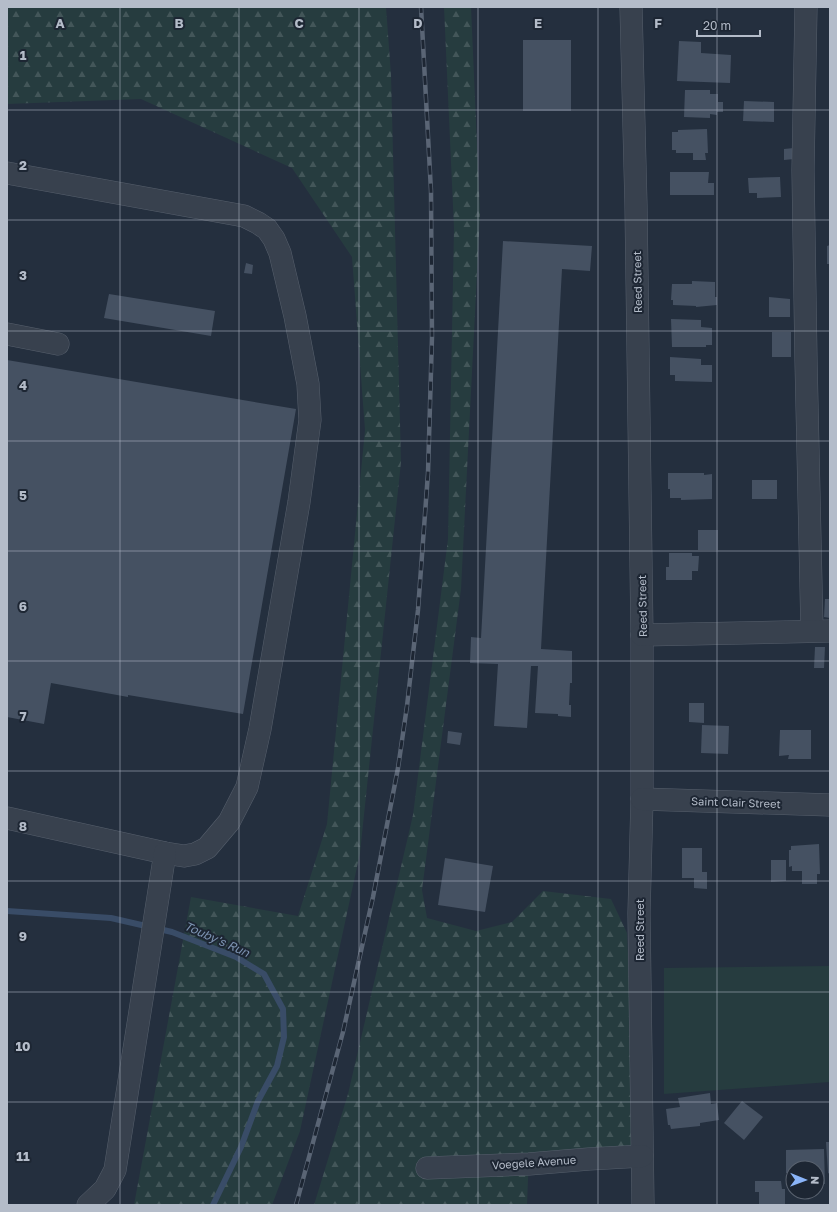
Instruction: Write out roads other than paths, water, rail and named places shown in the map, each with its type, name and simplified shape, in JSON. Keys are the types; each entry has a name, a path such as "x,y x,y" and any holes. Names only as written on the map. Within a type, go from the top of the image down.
{"street":[{"name":"Reed Street","path":"631,7 636,206 642,635 642,798 639,913 643,1205"},
{"path":"642,635 821,631 803,221 806,7"},
{"path":"7,173 244,216 266,229 274,239 280,253 293,309 308,384 310,420 299,502 260,730 247,787 229,822 207,848 195,854 184,856 7,818"},
{"path":"7,334 58,344"},
{"name":"Saint Clair Street","path":"642,798 830,805"},
{"path":"88,1205 105,1189 115,1170 165,853"},
{"name":"Voegele Avenue","path":"427,1168 529,1164 642,1156"}],"waterway":[{"name":"Touby's Run","path":"7,911 111,918 172,932 236,957 264,974 283,1009 284,1037 277,1066 258,1101 241,1147 213,1205"}],"railway":[{"path":"296,1205 343,1032 373,897 398,768 418,610 428,473 432,337 431,191 421,7"}]}
